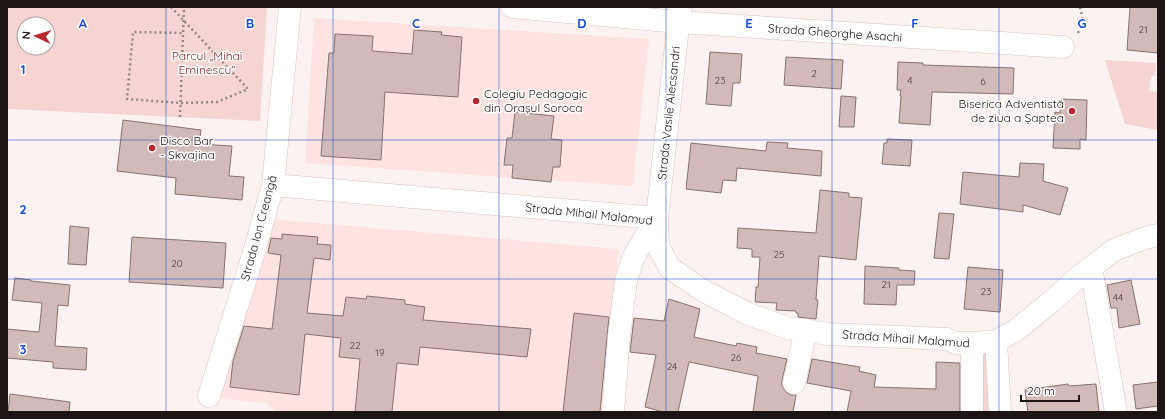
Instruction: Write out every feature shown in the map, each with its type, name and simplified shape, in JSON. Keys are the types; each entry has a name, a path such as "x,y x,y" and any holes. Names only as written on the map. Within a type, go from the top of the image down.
{"street":[{"name":"Strada Ion Creangă","path":"208,396 254,252 273,185 290,7"},
{"name":"Strada Gheorghe Asachi","path":"512,7 680,15 1063,48"},
{"name":"Strada Vasile Alecsandri","path":"658,218 680,15"},
{"name":"Strada Mihail Malamud","path":"273,185 658,218 658,246 670,268 702,290 748,314 788,328 828,334 947,339 956,342 972,343 996,340 1015,332 1090,268 1114,250 1145,238 1158,235"},
{"path":"613,412 619,336 626,280 634,256 658,218"},
{"path":"1090,268 1116,412"},
{"path":"794,383 806,330"},
{"path":"996,340 1000,412"},
{"path":"972,343 972,412"}],"path":[{"path":"171,7 248,89 218,102 180,103 128,99 133,32 183,33"},
{"path":"180,117 184,7"}],"shaded area":[{"name":"Colegiu Pedagogic din Orașul Soroca","path":"314,18 649,39 633,186 305,163"},
{"path":"271,219 618,249 607,412 277,412 266,403 216,398"}],"green space":[{"name":"Parcul „Mihai Eminescu”","path":"7,7 267,7 260,121 7,109"},
{"path":"1105,60 1156,63 1155,76 1151,76 1149,91 1158,92 1158,130 1125,124"},
{"path":"985,353 992,356 995,412 977,412 978,360"}],"building":[{"path":"1130,7 1158,7 1158,53 1127,50"},
{"path":"414,30 442,32 441,35 462,37 458,97 385,92 381,160 321,156 329,53 334,53 335,34 373,36 372,51 412,54"},
{"path":"710,52 742,54 740,83 733,83 731,106 706,104"},
{"path":"786,57 843,60 841,89 784,85"},
{"path":"898,62 923,63 923,65 1014,68 1013,94 932,92 930,125 899,123 901,90 897,90"},
{"path":"841,96 856,97 854,127 839,127"},
{"path":"1061,99 1087,100 1086,140 1080,139 1080,149 1053,148 1055,112 1060,113"},
{"path":"515,112 554,116 551,139 562,140 560,167 553,167 551,182 512,178 513,165 504,165 507,138 512,138"},
{"path":"123,120 201,130 199,144 232,146 229,176 244,177 242,200 175,194 176,178 117,171"},
{"path":"887,139 912,140 910,166 882,164 884,143 887,143"},
{"path":"767,142 788,143 787,148 822,151 821,176 737,168 736,181 723,180 721,193 686,189 691,143 766,151"},
{"path":"1020,163 1044,164 1043,181 1068,188 1060,215 1023,205 1023,212 960,204 963,172 1019,177"},
{"path":"820,190 849,193 849,197 862,198 856,260 819,256 816,319 798,317 798,313 796,313 796,311 776,310 777,303 755,302 756,287 758,287 760,257 752,257 752,249 737,248 738,228 816,233"},
{"path":"939,213 954,214 949,259 934,258"},
{"path":"70,226 89,228 86,265 68,264"},
{"path":"282,234 318,237 317,244 331,245 330,260 314,258 307,313 343,316 346,297 366,299 367,296 405,300 405,304 425,307 423,320 531,329 527,357 420,347 418,365 397,363 392,412 355,412 360,359 339,357 341,338 305,334 299,395 230,387 233,361 244,326 272,329 281,255 268,253 271,238 282,239"},
{"path":"132,237 226,243 223,288 129,282"},
{"path":"865,266 899,268 899,270 915,271 914,285 897,285 896,305 864,304"},
{"path":"968,267 1003,270 1000,312 964,309"},
{"path":"15,278 70,285 68,306 58,305 55,346 87,348 86,370 53,368 53,362 7,358 7,329 39,332 42,303 12,300"},
{"path":"1131,280 1140,324 1119,328 1117,308 1111,308 1107,285"},
{"path":"669,299 700,309 694,337 736,346 737,343 757,347 756,353 787,359 782,386 786,392 791,395 796,395 793,412 753,412 758,376 689,362 678,412 663,412 645,407 656,355 630,352 634,318 664,321"},
{"path":"574,313 609,317 600,412 563,412"},
{"path":"812,359 860,367 859,371 876,375 874,387 936,389 936,362 960,363 960,412 847,412 851,391 807,383"},
{"path":"1158,382 1158,406 1136,409 1133,385"},
{"path":"1068,384 1069,386 1096,384 1099,412 1028,412 1025,390"},
{"path":"10,394 70,402 69,412 8,412"}],"place":[{"name":"Colegiu Pedagogic din Orașul Soroca","path":"476,101"},
{"name":"Biserica Adventistă de ziua a Șaptea","path":"1072,111"},
{"name":"Disco Bar - Skvajina","path":"152,148"}]}
